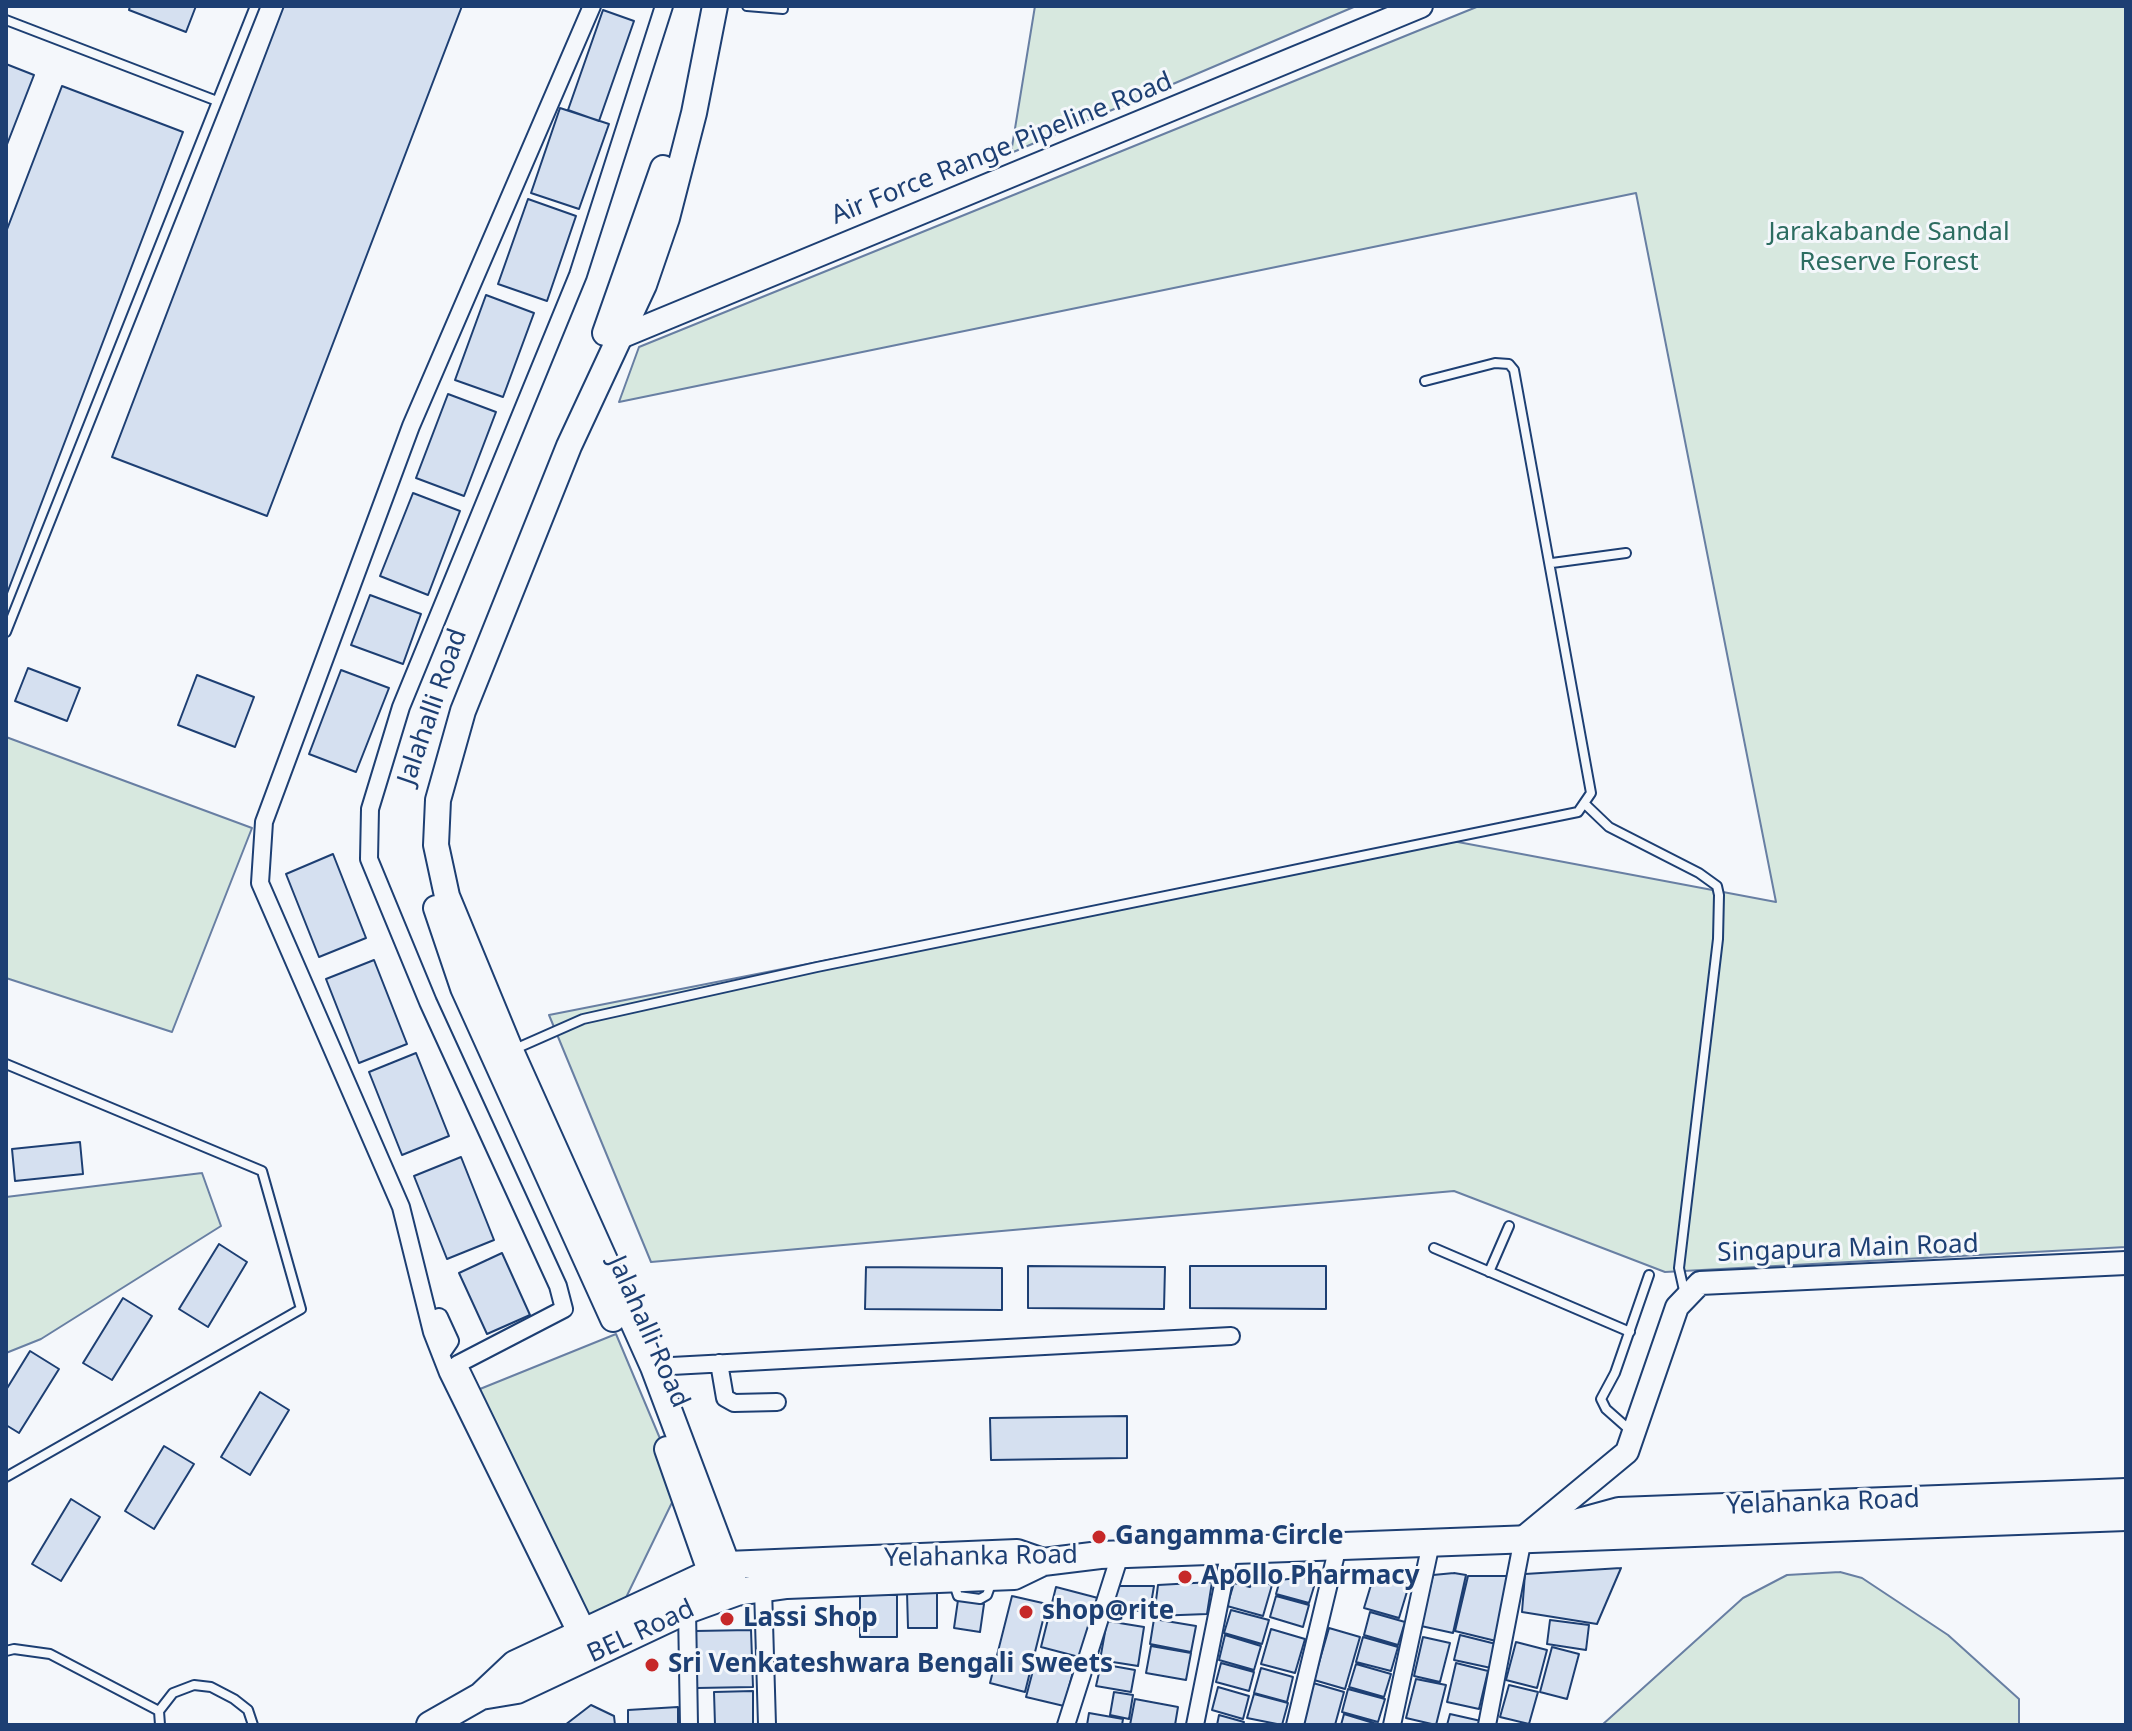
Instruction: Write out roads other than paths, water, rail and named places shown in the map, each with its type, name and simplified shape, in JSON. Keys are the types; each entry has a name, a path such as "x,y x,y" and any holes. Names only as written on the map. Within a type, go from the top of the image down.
{"main road":[{"name":"Jalahalli Road","path":"700,6 656,195 611,336 463,711 438,800 436,845 447,896 511,1051 653,1367 718,1568"},
{"path":"611,336 644,285 667,218 694,113 715,6"},
{"name":"Jalahalli Road","path":"611,336 459,704 430,797 425,848 436,906 463,988 650,1398 718,1568 740,1592"},
{"name":"Yelahanka Road","path":"718,1568 1017,1553 1043,1562 1120,1555 1431,1543 2063,1507 2126,1492"},
{"name":"Yelahanka Road","path":"2063,1507 2126,1517"},
{"name":"BEL Road","path":"481,1696 517,1690 687,1610 740,1592 1014,1576 1043,1562"},
{"name":"BEL Road","path":"430,1725 481,1696 515,1664 718,1568"}],"street":[{"path":"582,1632 453,1369 441,1354 401,1207 260,883 264,822 411,426 592,6"},
{"name":"Air Force Range Pipeline Road","path":"611,336 1421,6"},
{"path":"453,1369 564,1309 558,1286 428,1002 369,859 370,809 401,707 578,275 659,8"},
{"name":"Singapura Main Road","path":"1686,1297 1700,1283 2126,1263"},
{"path":"1487,1725 1523,1538 1627,1452 1677,1307 1686,1297"},
{"path":"439,1317 450,1341 441,1354"},
{"path":"653,1367 1231,1336"},
{"path":"719,1363 725,1398 734,1403 777,1402"},
{"path":"1392,1725 1431,1543"},
{"path":"1295,1725 1338,1546"},
{"path":"1195,1725 1230,1550"},
{"path":"1066,1725 1120,1555"},
{"path":"740,1592 767,1725"},
{"path":"687,1610 689,1725"}],"lane":[{"path":"6,632 255,6"},
{"path":"747,6 783,9"},
{"path":"6,20 217,101"},
{"path":"511,1051 583,1019 817,967 1578,812 1586,805 1591,793 1552,563 1514,370 1509,364 1495,363 1425,381"},
{"path":"1552,563 1626,553"},
{"path":"1586,805 1609,827 1699,873 1717,886 1719,895 1718,939 1679,1268 1679,1280 1686,1297"},
{"path":"6,1064 262,1171 301,1309 6,1477"},
{"path":"1489,1272 1509,1226"},
{"path":"1434,1248 1630,1332"},
{"path":"1633,1432 1606,1409 1601,1399 1630,1332 1649,1275"},
{"path":"6,1651 14,1649 50,1654 159,1711"},
{"path":"160,1725 159,1711 173,1693 194,1685 211,1687 248,1710 253,1725"}],"place":[{"name":"Gangamma Circle","path":"1099,1537"},
{"name":"Apollo Pharmacy","path":"1185,1577"},
{"name":"shop@rite","path":"1026,1612"},
{"name":"Lassi Shop","path":"727,1619"},
{"name":"Sri Venkateshwara Bengali Sweets","path":"652,1665"}],"park label":[{"name":"Jarakabande Sandal Reserve Forest","path":"1889,248"}]}
